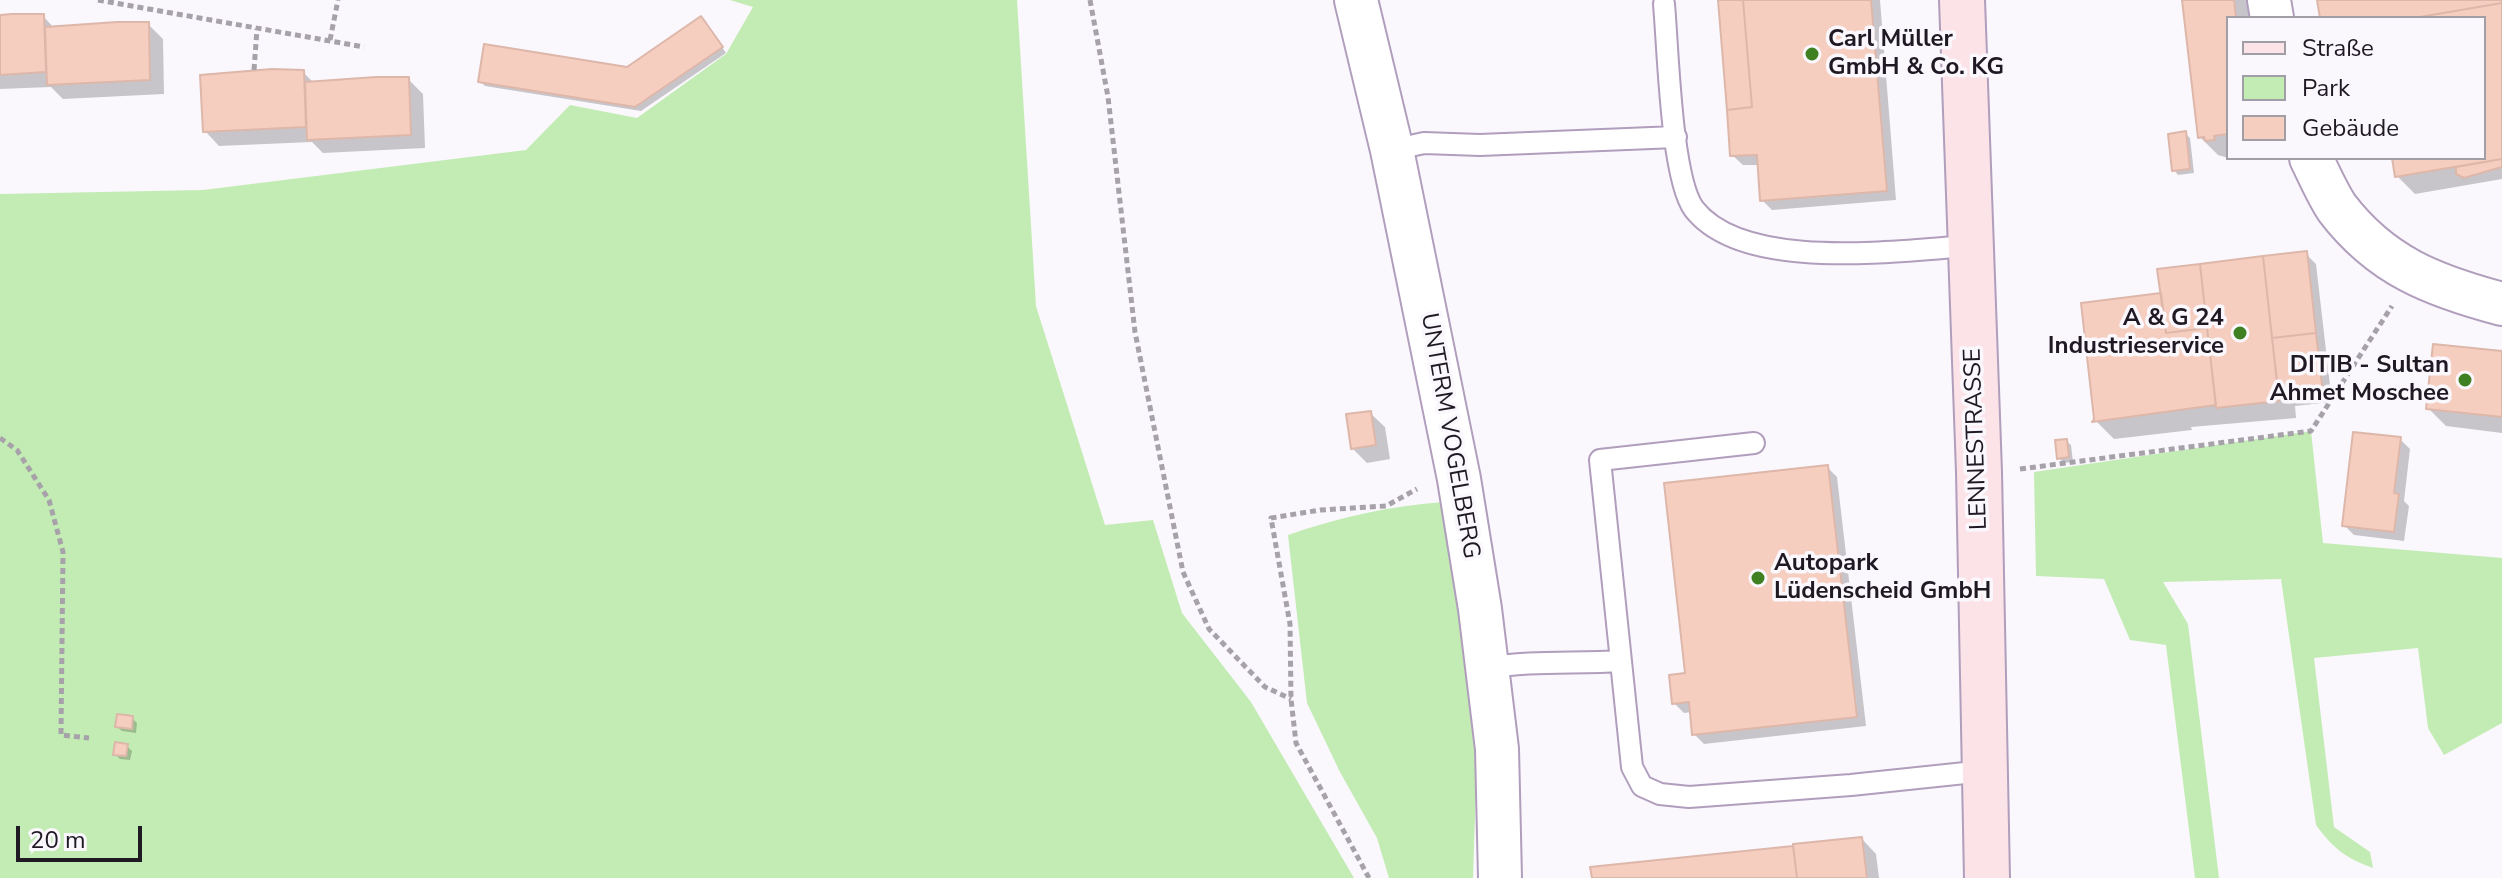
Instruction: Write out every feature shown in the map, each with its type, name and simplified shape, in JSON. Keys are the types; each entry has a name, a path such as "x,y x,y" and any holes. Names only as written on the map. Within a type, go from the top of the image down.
{"main road":[{"name":"LENNESTRASSE","path":"1962,0 1979,472 1987,878"}],"street":[{"name":"UNTERM VOGELBERG","path":"1356,0 1392,150 1459,479 1497,749 1500,878"},
{"path":"2312,160 2336,206 2369,244 2413,274 2502,304"}],"lane":[{"path":"1664,4 1678,167 1694,208 1720,231 1758,245 1816,254 1971,246"},
{"path":"1392,150 1424,143 1480,145 1676,137"},
{"path":"1754,443 1600,460 1632,767 1642,786 1660,794 1704,796 1984,771"},
{"path":"1487,668 1512,663 1620,661"}],"path":[{"path":"98,0 364,47"},
{"path":"330,40 338,0"},
{"path":"1090,0 1108,97 1135,332 1183,572 1209,629 1265,687 1291,699"},
{"path":"254,70 257,29"},
{"path":"1979,472 2311,431 2413,274"},
{"path":"0,438 17,450 49,500 63,552 61,735 89,738"},
{"path":"1369,878 1296,743 1291,699 1290,624 1271,518 1320,510 1386,506 1427,484 1459,479"}],"green space":[{"path":"730,0 1017,0 1036,306 1105,525 1153,520 1182,613 1251,702 1354,878 0,878 0,194 203,190 526,150 570,105 637,118 726,54 753,7"},
{"path":"2311,431 2323,543 2502,558 2502,723 2444,755 2428,728 2418,648 2314,658 2334,827 2370,852 2373,868 2363,864 2340,851 2316,825 2281,579 2163,582 2188,624 2219,878 2195,878 2166,645 2130,640 2104,579 2036,576 2034,472"},
{"path":"1447,502 1477,756 1473,878 1389,878 1377,838 1340,772 1307,703 1288,535 1366,513"}],"building":[{"path":"1718,0 1743,0 1752,107 1727,110"},
{"name":"Carl Müller GmbH & Co. KG","path":"1743,0 1871,0 1887,191 1760,201 1757,155 1730,156 1727,110 1752,107"},
{"path":"2182,0 2234,0 2236,16 2226,16 2226,134 2214,136 2215,140 2198,138"},
{"path":"2317,0 2502,0 2502,3 2426,16 2320,16"},
{"path":"2502,3 2502,159 2395,177 2392,160 2486,160 2486,16 2426,16"},
{"path":"44,14 46,72 0,75 0,15"},
{"path":"701,16 723,47 635,107 478,82 484,44 627,67"},
{"path":"149,22 150,80 47,85 45,27"},
{"path":"272,69 304,70 306,127 203,132 200,75"},
{"path":"409,77 411,135 307,140 305,82"},
{"path":"2186,131 2190,169 2172,171 2168,134"},
{"path":"2502,159 2502,167 2464,178 2456,174 2456,167"},
{"path":"2307,251 2316,333 2272,338 2263,256"},
{"name":"A & G 24 Industrieservice","path":"2263,256 2279,401 2216,408 2200,264"},
{"path":"2200,264 2207,328 2166,333 2157,269"},
{"path":"2161,293 2166,333 2207,328 2216,405 2092,422 2081,303"},
{"path":"2316,333 2323,393 2279,398 2272,338"},
{"name":"DITIB - Sultan Ahmet Moschee","path":"2433,344 2502,351 2502,417 2426,409"},
{"path":"1371,411 1376,445 1351,449 1346,414"},
{"path":"2353,432 2401,437 2394,493 2399,494 2394,532 2342,526"},
{"path":"2067,439 2069,457 2057,459 2055,440"},
{"name":"Autopark Lüdenscheid GmbH","path":"1828,465 1857,717 1692,735 1689,702 1672,704 1669,675 1685,673 1664,483"},
{"path":"117,714 133,716 132,729 115,727"},
{"path":"115,742 128,744 126,756 113,755"},
{"path":"1862,837 1867,878 1797,878 1793,844"},
{"path":"1793,846 1797,878 1592,878 1590,867"}],"place":[{"name":"Carl Müller GmbH & Co. KG","path":"1812,54"},
{"name":"A & G 24 Industrieservice","path":"2240,333"},
{"name":"DITIB - Sultan Ahmet Moschee","path":"2465,380"},
{"name":"Autopark Lüdenscheid GmbH","path":"1758,578"}]}
